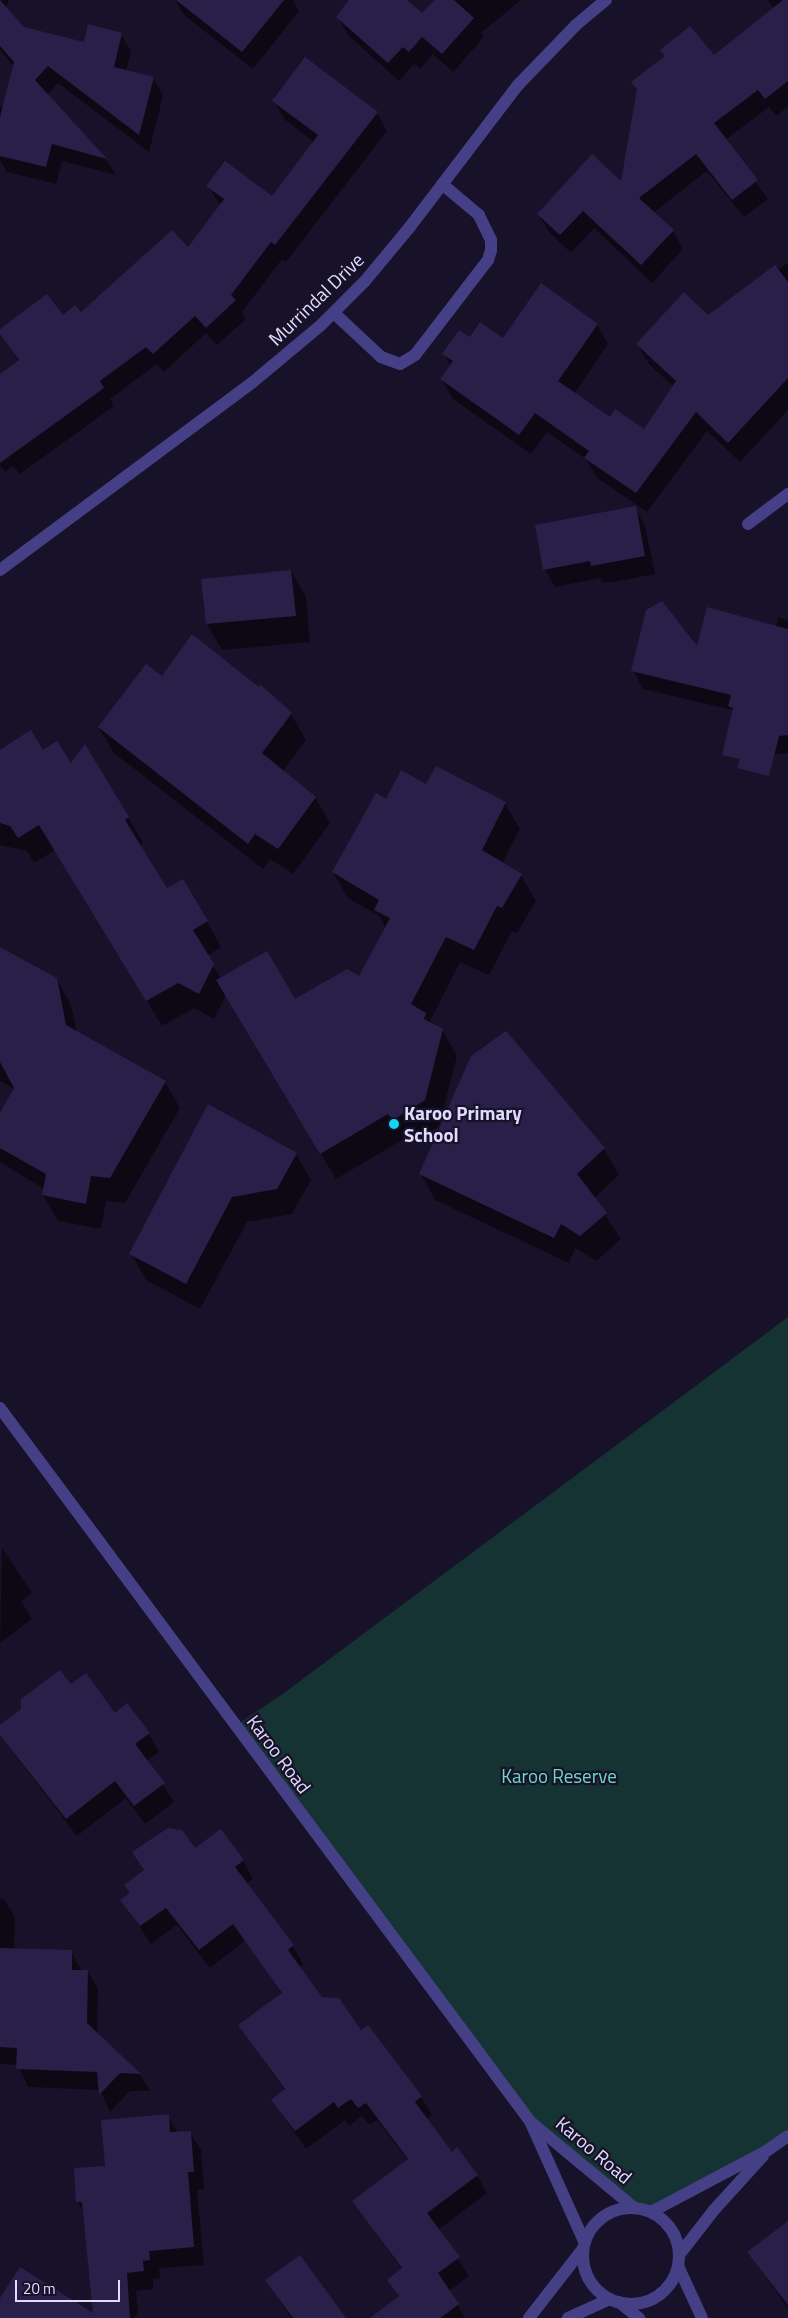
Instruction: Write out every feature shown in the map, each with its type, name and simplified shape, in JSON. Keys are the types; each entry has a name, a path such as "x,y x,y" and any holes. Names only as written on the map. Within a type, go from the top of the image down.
{"street":[{"name":"Murrindal Drive","path":"0,570 252,382 334,312 365,281 518,85 564,37 606,0"},
{"path":"334,312 387,360 400,364 415,354 488,260 491,250 491,240 479,215 442,184"},
{"path":"748,524 788,494"},
{"name":"Karoo Road","path":"0,1408 530,2121 633,2207"},
{"name":"Karoo Road","path":"530,2121 583,2246"},
{"path":"651,2212 768,2150 788,2136"},
{"path":"568,2318 615,2301 644,2302 656,2297 673,2279 678,2261 714,2210 768,2150"},
{"path":"530,2318 583,2246 598,2220 620,2208 633,2207 651,2212 672,2229 678,2261 702,2318"},
{"path":"583,2246 588,2280 639,2318"}],"green space":[{"name":"Karoo Reserve","path":"788,1317 788,2136 651,2212 633,2207 530,2121 235,1726 284,1693"}],"building":[{"path":"0,0 24,27 84,42 88,24 122,33 114,67 154,77 139,135 48,66 35,80 107,159 52,144 46,167 0,156 0,117 14,62 0,46"},
{"path":"176,0 284,0 242,52"},
{"path":"349,0 407,0 422,13 435,0 454,0 474,18 442,54 422,37 409,52 403,47 388,63 336,17"},
{"path":"783,0 788,0 788,81 765,99 758,90 714,123 758,180 732,200 696,154 639,198 674,230 641,265 583,211 560,235 537,214 592,154 621,181 637,89 631,82 665,56 660,50 690,26 714,55"},
{"path":"305,57 378,112 275,245 271,242 231,295 236,300 206,328 195,316 153,354 146,347 100,381 104,388 0,463 0,374 19,360 0,334 0,329 47,294 63,315 75,305 81,312 172,230 188,247 224,199 206,186 225,161 272,196 318,135 272,101"},
{"path":"775,265 788,282 788,378 728,443 696,412 636,493 584,458 589,451 535,413 519,435 440,379 453,361 442,354 459,330 470,337 480,322 503,338 541,283 598,324 558,381 610,417 615,409 644,429 676,381 636,344 684,292 708,315"},
{"path":"636,506 645,556 591,566 590,561 543,570 535,525"},
{"path":"291,570 296,616 206,624 201,579"},
{"path":"662,601 697,646 707,607 788,629 788,735 779,736 769,776 737,768 740,759 722,755 733,708 728,706 731,695 631,671 646,610"},
{"path":"192,634 259,687 260,684 292,713 262,753 316,797 278,849 255,834 248,844 98,727 146,664 162,676"},
{"path":"31,730 43,750 57,741 71,763 85,744 129,817 125,820 167,888 183,879 208,921 193,930 214,964 199,994 178,983 146,1001 39,825 18,838 10,826 0,823 0,750"},
{"path":"436,766 506,802 482,850 522,874 502,908 497,906 474,950 446,937 411,1004 426,1013 424,1019 443,1029 425,1100 393,1120 388,1114 320,1154 216,980 267,951 295,999 347,969 359,976 390,918 374,910 379,900 332,872 376,793 386,799 401,770 426,784"},
{"path":"0,947 57,978 66,1025 166,1081 110,1178 91,1176 86,1204 42,1195 46,1174 0,1148 0,1113 14,1088 0,1062"},
{"path":"506,1031 605,1148 577,1174 607,1213 580,1236 561,1224 554,1238 419,1174 471,1056"},
{"path":"208,1104 297,1153 277,1189 232,1197 186,1284 129,1254"},
{"path":"60,1670 71,1684 86,1673 115,1713 127,1703 150,1733 135,1744 165,1783 134,1806 115,1781 66,1819 0,1735 0,1725 21,1709 21,1699"},
{"path":"168,1828 182,1830 195,1848 221,1829 244,1860 235,1867 294,1945 288,1950 322,1997 339,1998 361,2030 368,2025 422,2096 415,2102 452,2152 457,2147 478,2175 427,2213 460,2257 438,2273 459,2304 440,2318 370,2318 399,2296 387,2280 402,2268 352,2201 408,2159 366,2103 358,2108 351,2099 338,2108 334,2102 295,2131 271,2100 285,2089 238,2025 282,1993 233,1924 199,1950 166,1908 140,1926 120,1900 130,1893 124,1885 144,1870 132,1852"},
{"path":"0,1948 72,1950 72,1970 88,1970 87,2023 141,2074 120,2073 99,2095 97,2072 16,2069 17,2048 0,2047"},
{"path":"169,2114 170,2132 191,2131 194,2172 188,2172 194,2247 149,2251 150,2260 143,2261 144,2271 127,2273 130,2318 0,2318 0,2298 20,2267 93,2313 82,2202 76,2202 74,2168 105,2166 101,2120"},
{"path":"788,2221 788,2305 747,2252"},
{"path":"300,2255 346,2318 293,2318 265,2280"}],"place":[{"name":"Karoo Primary School","path":"394,1124"}]}
